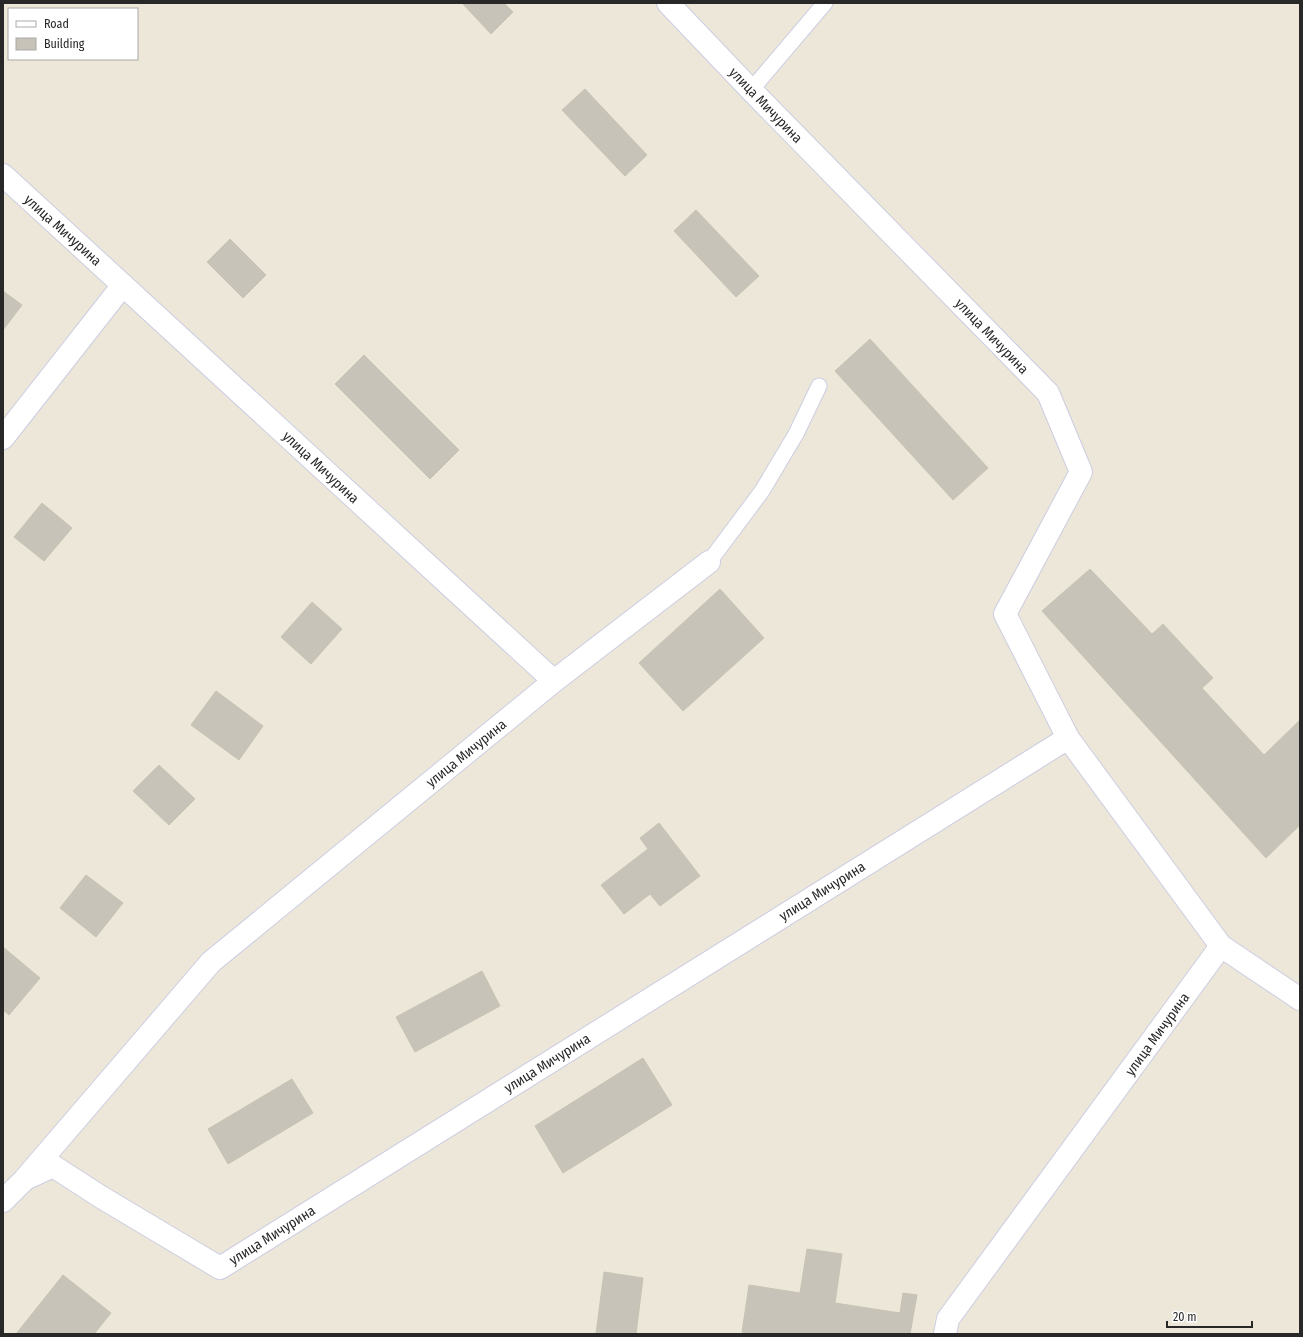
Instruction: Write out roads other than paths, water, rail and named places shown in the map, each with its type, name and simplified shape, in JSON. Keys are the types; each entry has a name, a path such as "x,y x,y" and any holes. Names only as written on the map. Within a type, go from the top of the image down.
{"street":[{"name":"улица Мичурина","path":"668,3 750,90 1048,393 1081,472 1005,614 1068,738 1221,946 948,1319 945,1334"},
{"name":"улица Мичурина","path":"3,175 554,681"},
{"path":"3,438 123,285"},
{"name":"улица Мичурина","path":"3,1201 24,1180 211,962 554,681 709,562"},
{"name":"улица Мичурина","path":"24,1180 53,1166 220,1268 1068,738"},
{"path":"1221,946 1300,999"}],"lane":[{"path":"750,90 825,3"},
{"path":"709,562 762,491 796,434 819,386"}]}
